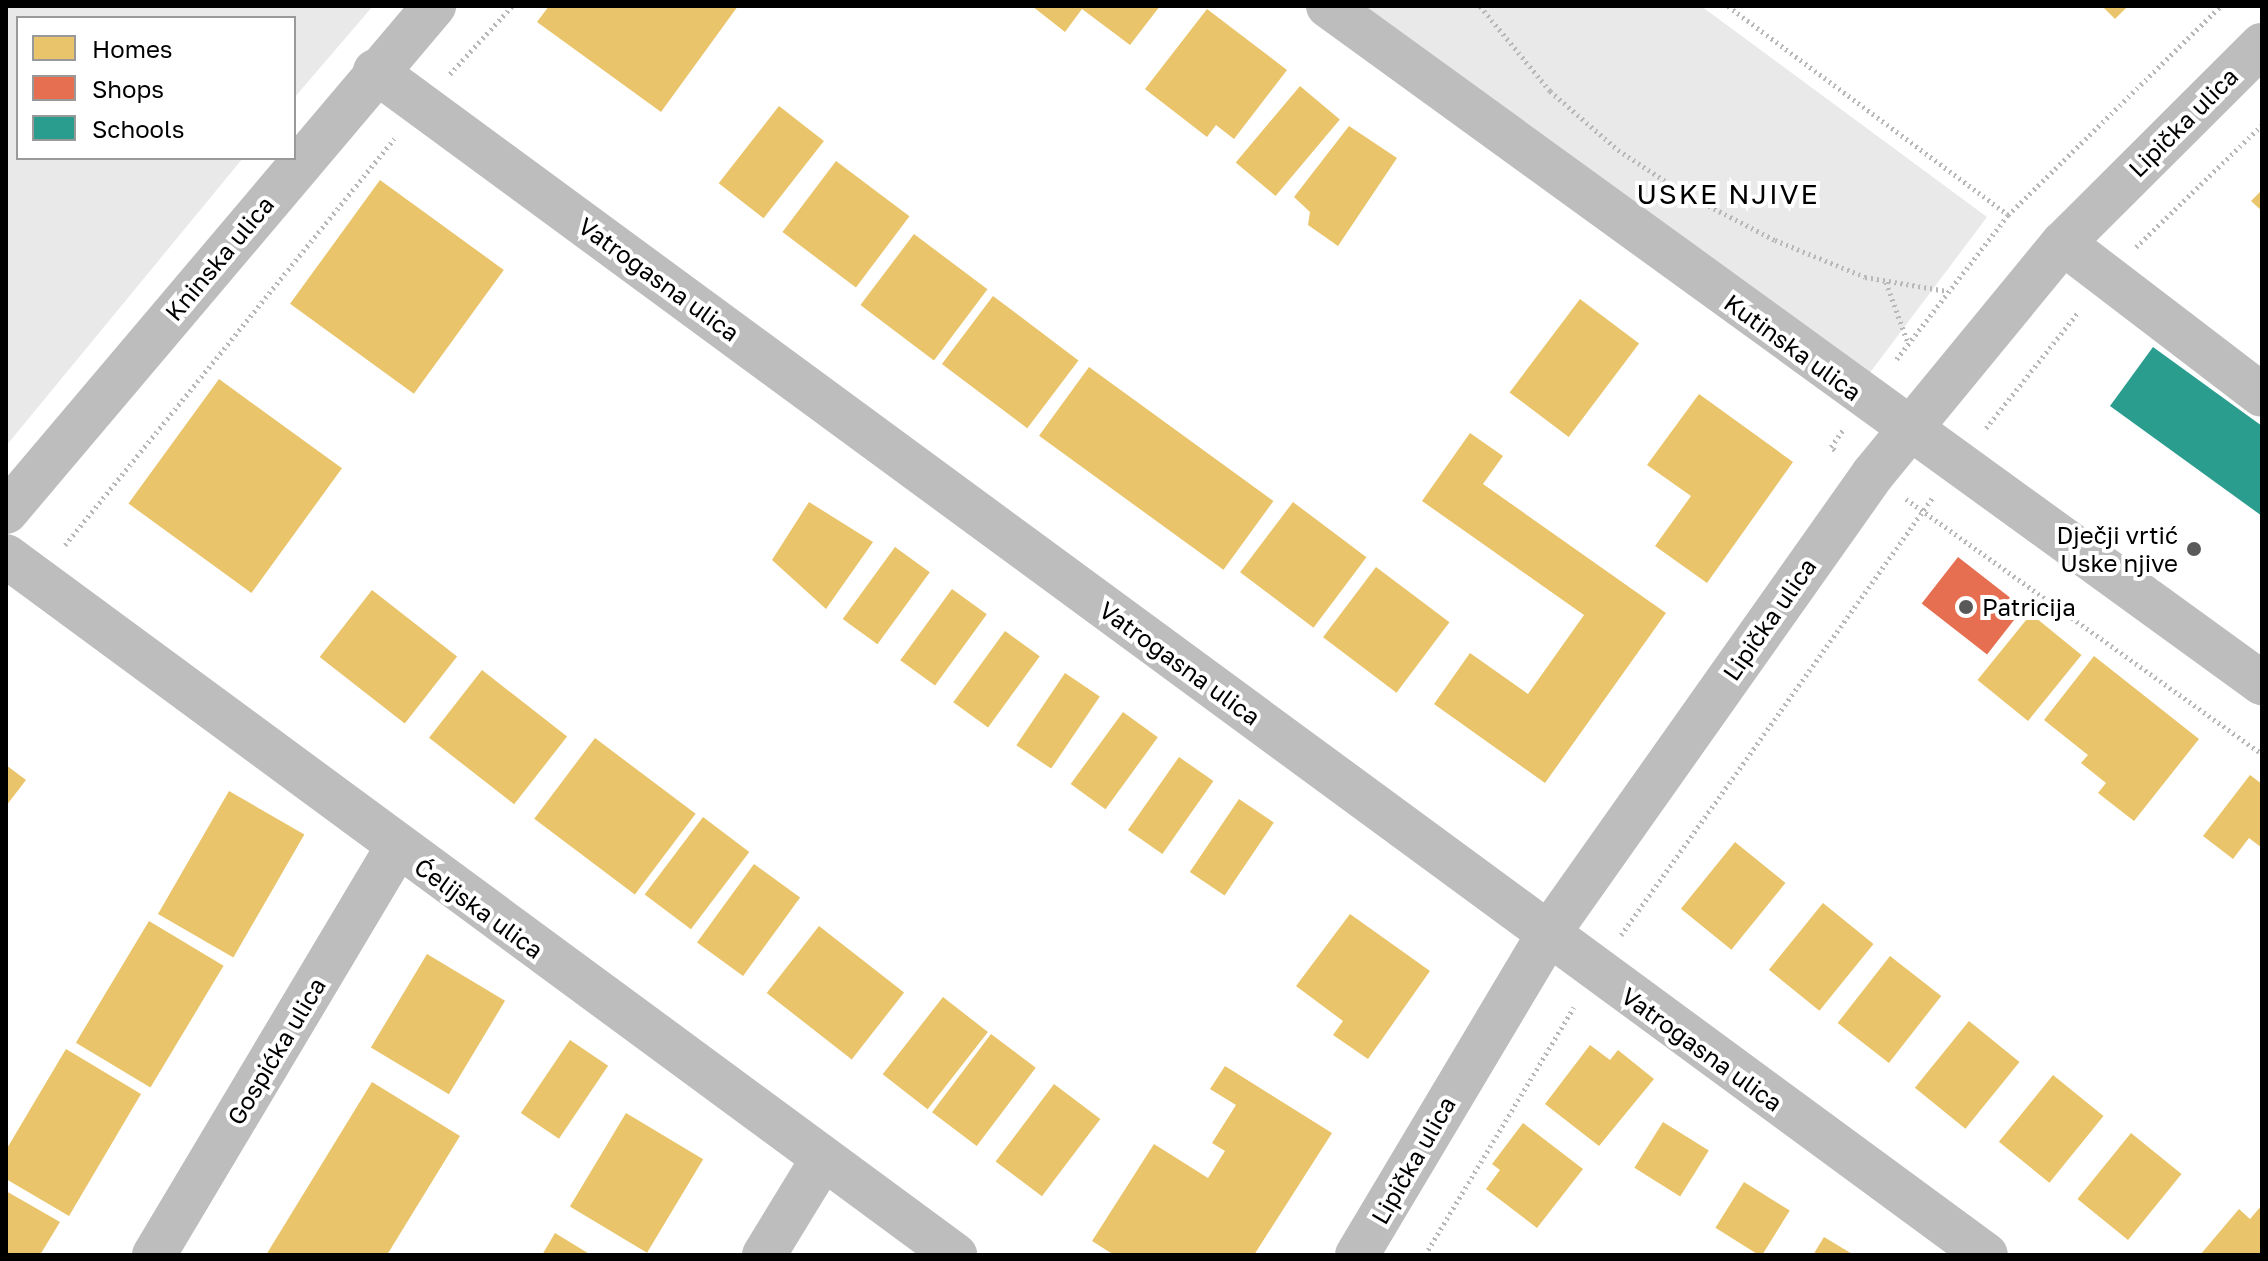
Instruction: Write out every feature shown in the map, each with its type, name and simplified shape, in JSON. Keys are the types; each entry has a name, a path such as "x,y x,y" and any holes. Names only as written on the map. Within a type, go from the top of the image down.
{"street":[{"name":"Kninska ulica","path":"6,512 375,71 434,6"},
{"name":"Kutinska ulica","path":"1328,6 1906,430 2262,683"},
{"name":"Lipička ulica","path":"1357,1255 1548,934 1906,430 2063,243 2262,45"},
{"name":"Vatrogasna ulica","path":"375,71 1595,971 1986,1255"},
{"path":"2063,243 2262,395"},
{"name":"Ćelijska ulica","path":"21,568 397,848 955,1255"},
{"name":"Gospićka ulica","path":"154,1255 397,848"},
{"path":"764,1255 822,1160"}],"path":[{"path":"21,568 421,106 512,6"},
{"path":"1480,6 1550,91 1618,150 1682,192 1775,240 1886,281 1947,291"},
{"path":"2008,215 2221,6"},
{"path":"1886,281 1908,343"},
{"path":"1425,1255 1595,971 1923,511"}],"shaded area":[{"path":"6,6 373,6 296,96 296,16 16,16 16,160 241,160 6,446"},
{"path":"1365,6 1701,6 1987,217 1866,378"}],"building: Homes":[{"path":"549,6 738,6 661,112 537,22"},
{"path":"1032,6 1160,6 1130,45 1082,9 1065,32"},
{"path":"2102,6 2128,6 2115,19"},
{"path":"1207,9 1287,70 1234,139 1216,125 1207,137 1145,89"},
{"path":"1300,86 1340,119 1276,196 1236,163"},
{"path":"779,106 824,141 764,218 719,183"},
{"path":"1349,126 1397,158 1338,246 1308,225 1310,212 1294,197"},
{"path":"836,161 909,216 856,287 782,232"},
{"path":"380,180 504,270 414,394 290,304"},
{"path":"2262,190 2262,211 2251,201"},
{"path":"914,234 987,289 934,360 860,305"},
{"path":"993,296 1078,360 1027,428 942,364"},
{"path":"1580,299 1639,344 1569,437 1510,392"},
{"path":"1089,367 1273,501 1223,570 1039,436"},
{"path":"219,379 342,468 251,593 128,504"},
{"path":"1699,394 1793,462 1707,583 1655,546 1691,496 1647,465"},
{"path":"1470,433 1503,456 1483,484 1666,613 1545,783 1434,704 1470,653 1528,694 1584,615 1422,501"},
{"path":"809,502 873,542 826,609 772,560"},
{"path":"1293,502 1366,557 1314,628 1240,572"},
{"path":"895,547 930,572 877,644 843,619"},
{"path":"1376,567 1449,622 1397,693 1323,637"},
{"path":"952,589 987,614 935,685 900,660"},
{"path":"372,590 457,656 405,723 320,657"},
{"path":"2031,614 2082,655 2028,721 1978,680"},
{"path":"1005,631 1040,656 988,727 953,702"},
{"path":"2094,656 2199,739 2134,821 2098,793 2106,783 2081,763 2088,755 2044,720"},
{"path":"482,670 567,736 514,804 429,738"},
{"path":"1065,673 1100,696 1051,769 1016,745"},
{"path":"1123,712 1158,737 1105,809 1071,784"},
{"path":"595,738 696,814 635,894 534,819"},
{"path":"1179,757 1213,781 1162,854 1128,830"},
{"path":"6,765 26,780 6,806"},
{"path":"2250,775 2262,784 2262,848 2249,838 2233,859 2203,836"},
{"path":"229,791 304,834 233,957 158,914"},
{"path":"1239,799 1274,822 1225,895 1190,872"},
{"path":"703,817 749,852 691,929 645,894"},
{"path":"1735,842 1786,883 1731,950 1681,909"},
{"path":"754,864 800,898 743,976 697,942"},
{"path":"1823,903 1874,944 1819,1011 1769,970"},
{"path":"1350,914 1430,971 1368,1059 1333,1035 1343,1021 1296,986"},
{"path":"149,921 224,966 150,1088 76,1043"},
{"path":"819,926 904,992 852,1059 767,993"},
{"path":"427,954 505,1001 449,1094 371,1047"},
{"path":"1890,956 1941,996 1889,1063 1838,1023"},
{"path":"943,997 988,1032 928,1109 883,1074"},
{"path":"1969,1021 2020,1062 1965,1129 1915,1088"},
{"path":"991,1034 1036,1068 977,1146 932,1112"},
{"path":"570,1040 608,1066 559,1139 521,1113"},
{"path":"1590,1045 1610,1060 1618,1050 1654,1079 1599,1146 1545,1104"},
{"path":"66,1049 141,1094 69,1216 6,1179 6,1150"},
{"path":"1225,1066 1332,1133 1254,1255 1114,1255 1092,1241 1154,1144 1208,1178 1225,1151 1212,1143 1236,1105 1210,1089"},
{"path":"2053,1075 2104,1116 2049,1183 1999,1142"},
{"path":"372,1082 460,1136 387,1255 266,1255"},
{"path":"1054,1084 1100,1119 1042,1196 996,1161"},
{"path":"626,1113 703,1159 647,1253 570,1206"},
{"path":"1663,1122 1709,1151 1680,1196 1634,1168"},
{"path":"1523,1123 1583,1169 1537,1228 1486,1189 1500,1170 1492,1164"},
{"path":"2131,1133 2182,1174 2128,1240 2078,1199"},
{"path":"1744,1182 1790,1211 1762,1255 1715,1228"},
{"path":"6,1191 60,1222 40,1255 6,1255"},
{"path":"2262,1205 2262,1255 2200,1255 2239,1209 2250,1219"},
{"path":"555,1233 591,1255 542,1255"},
{"path":"1824,1237 1854,1255 1813,1255"}],"building: Shops":[{"path":"1958,557 2023,608 1987,655 1922,603"}],"building: Schools":[{"path":"2153,347 2262,426 2262,516 2110,406"}],"place":[{"name":"Dječji vrtić Uske njive","path":"2194,549"},
{"name":"Patricija","path":"1966,607"}],"district":[{"name":"USKE NJIVE","path":"1728,194"}]}
